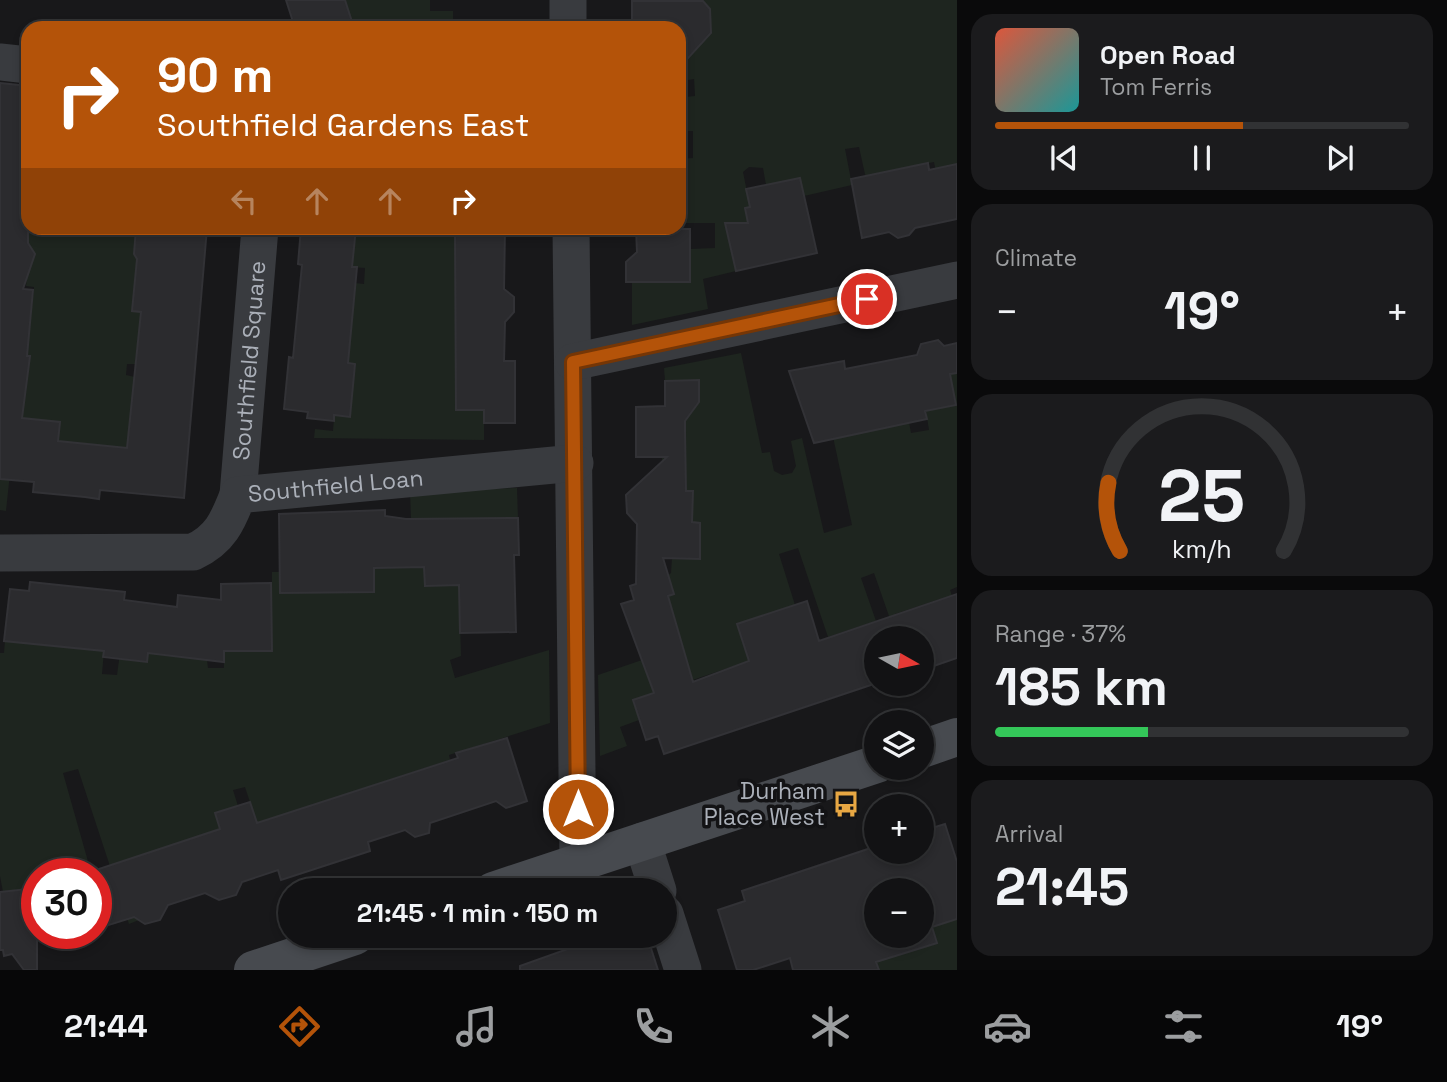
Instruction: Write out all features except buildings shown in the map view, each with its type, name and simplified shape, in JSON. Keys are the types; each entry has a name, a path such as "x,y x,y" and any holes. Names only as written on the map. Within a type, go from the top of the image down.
{"street":[{"path":"568,0 568,21"},
{"path":"0,62 21,64"},
{"name":"Southfield Square","path":"238,495 259,235"},
{"path":"571,235 578,863"},
{"path":"573,362 957,281"},
{"name":"Southfield Loan","path":"0,553 193,552 206,546 226,526 238,495 575,463"},
{"path":"934,745 957,737"},
{"path":"532,878 864,768"},
{"path":"642,841 654,878"},
{"path":"253,970 319,948"},
{"path":"676,948 683,970"}],"shaded area":[{"path":"345,0 430,0 430,11 453,11 453,21 352,21"},
{"path":"694,0 957,0 957,164 940,192 934,162 908,167 872,206 859,147 845,149 852,185 804,196 800,178 766,185 763,168 749,167 743,172 750,207 745,209 748,223 726,223 736,271 703,279 708,309 632,325 632,282 690,282 690,249 715,248 715,223 686,223 686,158 693,158 693,131 686,131 686,97 695,96 694,79 686,80 686,40 711,33 710,9 703,1"},
{"path":"25,235 149,235 140,261 141,312 135,364 127,364 126,375 135,377 130,485 87,470 90,444 14,436 6,511 0,510 0,479 11,390 26,392 34,287 26,286 34,253 20,245"},
{"path":"355,235 455,235 456,410 484,410 484,440 314,438 315,429 333,431 334,419 329,414 350,416 355,364 325,361 355,283 364,284 365,268 352,267"},
{"path":"741,353 762,453 770,452 774,471 782,475 792,473 796,466 791,441 802,438 824,533 852,525 830,423 840,438 864,432 862,417 909,422 911,433 929,430 926,411 956,405 950,374 957,373 957,587 950,590 957,611 940,599 895,614 899,626 892,626 874,573 861,578 876,621 828,637 798,548 779,554 801,624 755,618 738,624 749,661 633,700 639,720 620,727 627,746 600,756 598,675 642,660 680,637 674,617 663,598 668,575 671,573 672,558 699,559 700,523 692,522 693,492 657,491 662,477 662,457 686,456 685,406 699,402 699,386 695,380 665,381 664,368"},
{"path":"517,488 518,518 457,518 425,573 425,585 459,585 461,656 450,660 455,678 549,650 550,723 449,755 450,760 385,781 394,808 383,811 374,785 328,800 317,831 309,806 257,823 245,787 233,790 238,806 215,813 220,830 139,920 129,924 112,872 112,858 107,858 78,769 63,773 87,858 21,858 21,891 3,892 0,876 0,653 4,653 5,641 104,651 102,674 117,675 120,653 133,660 147,662 148,653 207,660 208,668 224,668 224,651 272,650 272,572 285,572 286,593 344,588 345,593 374,592 374,568 412,548 410,490"},
{"path":"951,913 953,920 957,919 957,970 879,970 872,948 934,948 937,943 934,919"}],"place":[{"name":"Durham Place West","path":"846,804"}],"route":[{"path":"578,809 573,362 867,299"}]}
